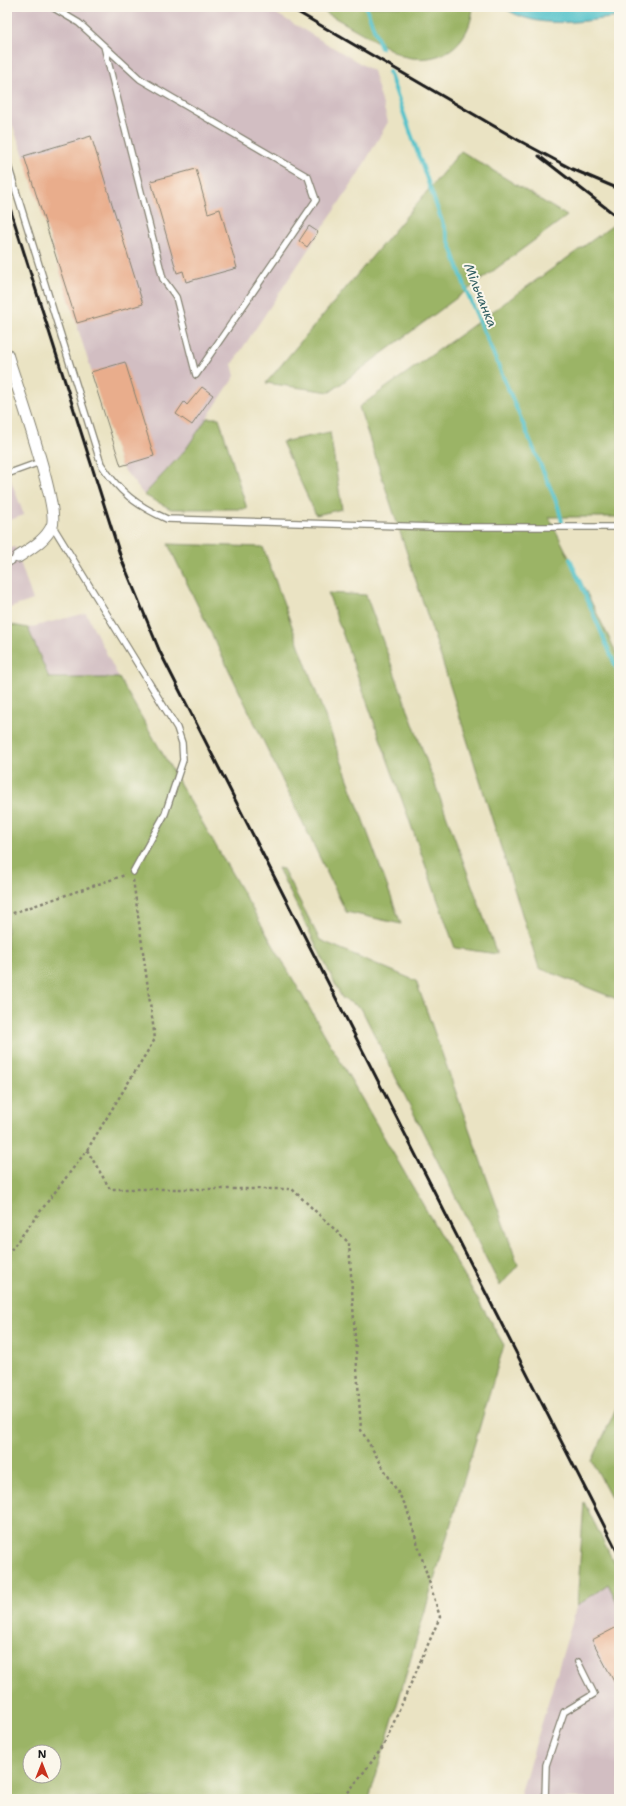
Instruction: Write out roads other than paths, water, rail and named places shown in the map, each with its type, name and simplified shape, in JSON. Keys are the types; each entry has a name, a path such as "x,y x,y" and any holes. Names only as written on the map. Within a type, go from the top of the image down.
{"street":[{"path":"7,354 40,462 52,510 52,526 45,537 18,557"}],"lane":[{"path":"52,7 79,24 104,46 140,79 308,177 316,200 196,375 176,297 163,279 104,46"},
{"path":"7,162 101,464 114,484 149,511 167,518 183,519 434,527 619,527"},
{"path":"7,474 40,462"},
{"path":"52,526 177,728 182,743 183,760 165,814 132,872"},
{"path":"7,564 18,557"},
{"path":"546,1799 546,1764 564,1712 594,1694 578,1662"}],"water":[{"path":"503,7 619,7 619,17 575,22 544,22 516,14"}],"waterway":[{"name":"Мільчанка","path":"366,7 381,48"},
{"name":"Мільчанка","path":"389,72 467,292 558,506 562,522"},
{"name":"Мільчанка","path":"570,559 619,674"}],"railway":[{"path":"289,7 518,140 572,169 619,189"},
{"path":"539,156 619,218"},
{"path":"7,199 121,558 160,652 619,1555"}]}
